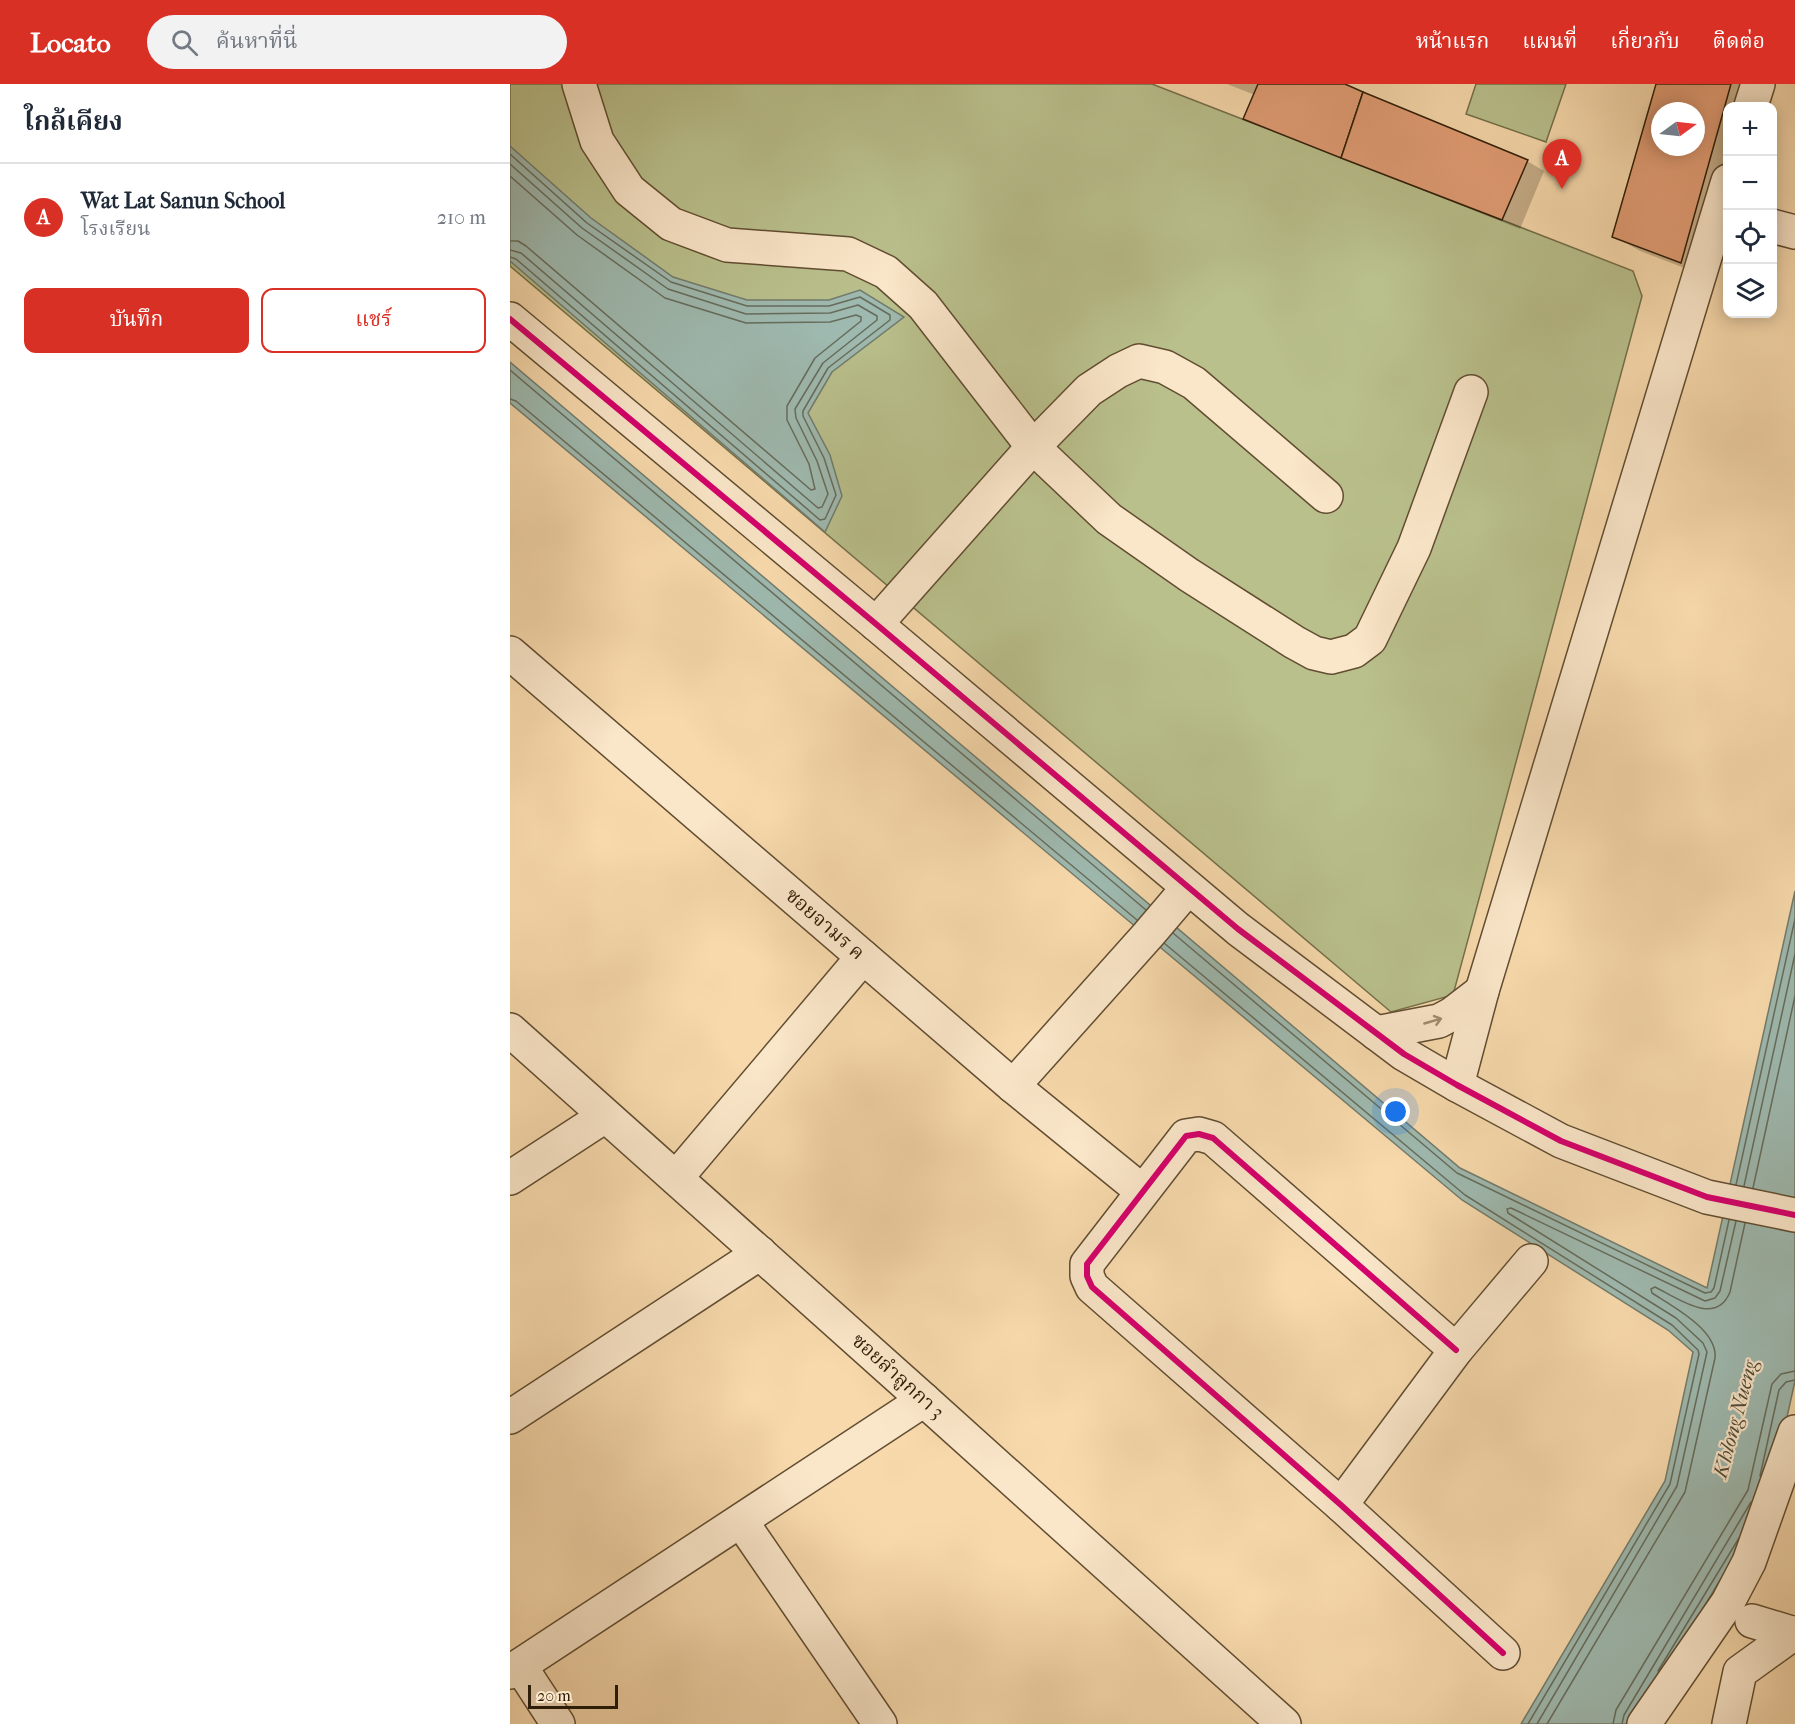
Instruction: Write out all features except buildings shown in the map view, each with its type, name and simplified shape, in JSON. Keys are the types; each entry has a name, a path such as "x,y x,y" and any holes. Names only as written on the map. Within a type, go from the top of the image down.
{"street":[{"path":"579,84 597,141 629,190 671,224 727,245 848,254 886,272 923,305 1033,447 1109,519 1189,575 1314,653 1331,657 1354,651 1370,639 1414,548 1471,392"},
{"path":"1752,102 1758,84"},
{"path":"1457,1085 1482,991 1723,214"},
{"path":"1777,227 1795,232"},
{"path":"510,319 876,624 1168,911 1238,929 1404,1054 1561,1141 1707,1197 1795,1215"},
{"path":"876,624 1033,447 1089,390 1118,371 1139,361 1165,367 1194,383 1326,496"},
{"name":"ซอยจามร ค","path":"510,653 1013,1086 1142,1191"},
{"path":"1013,1086 1168,911"},
{"path":"676,1178 863,957"},
{"path":"1376,1033 1438,1021 1452,1014 1482,991"},
{"name":"ซอยลำลูกกา 3","path":"510,1030 1284,1724"},
{"path":"510,1178 605,1116"},
{"path":"1456,1350 1213,1138 1199,1134 1186,1136 1087,1264 1087,1276 1092,1287 1341,1505 1503,1653"},
{"path":"510,1417 760,1253"},
{"path":"1341,1505 1456,1350 1531,1261"},
{"path":"558,1724 515,1669 924,1400"},
{"path":"1644,1724 1728,1602 1740,1580 1749,1562 1795,1432"},
{"path":"741,1521 880,1724"},
{"path":"1752,1621 1795,1634"},
{"path":"1730,1724 1740,1672 1795,1634"}],"green space":[{"path":"510,84 1152,84 1633,271 1642,296 1453,995 1391,1012 510,266"},
{"path":"1476,84 1566,84 1546,142 1466,114"}],"water":[{"path":"510,146 591,218 673,277 747,300 829,300 860,290 904,317 832,372 808,413 830,455 842,496 825,532 510,261"},
{"name":"Khlong Nueng","path":"510,362 1460,1168 1707,1288 1795,891 1795,1381 1769,1498 1634,1724 1521,1724 1665,1481 1693,1352 1668,1330 1462,1200 510,403"}],"cycle path":[{"path":"510,319 1238,929 1404,1054 1561,1141 1707,1197 1795,1215"},
{"path":"1456,1350 1213,1138 1199,1134 1186,1136 1087,1264 1087,1276 1092,1287 1341,1505 1503,1653"}],"place":[{"name":"Wat Lat Sanun School","path":"1562,189"}]}
